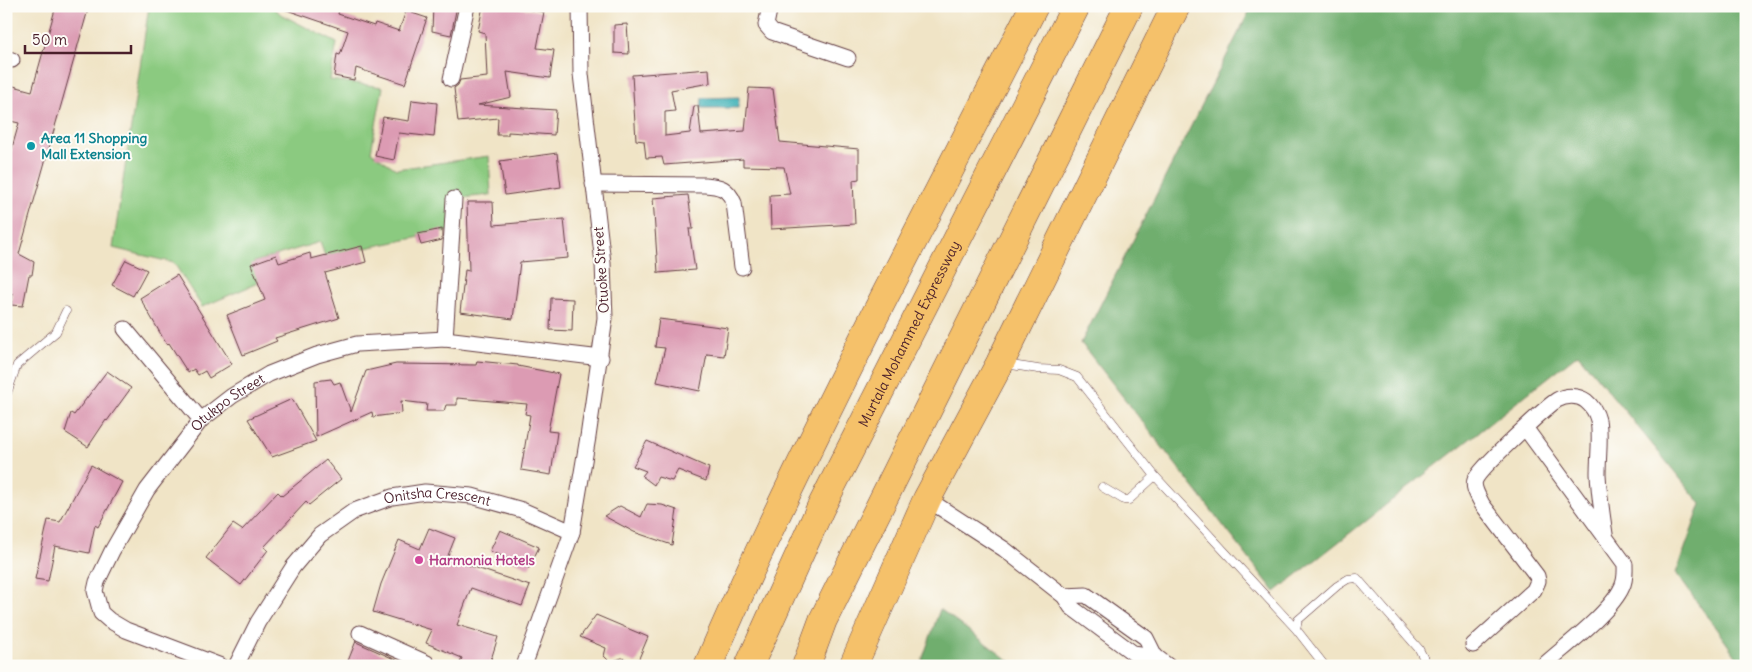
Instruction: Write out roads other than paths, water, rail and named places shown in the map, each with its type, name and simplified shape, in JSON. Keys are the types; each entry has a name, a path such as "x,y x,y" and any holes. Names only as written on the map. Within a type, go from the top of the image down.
{"highway":[{"path":"708,666 740,590 815,434 976,116 1034,6"},
{"name":"Murtala Mohammed Expressway","path":"749,666 820,509 1076,6"},
{"path":"806,666 823,620 1129,6"},
{"path":"852,666 927,499 1000,363 1176,6"}],"street":[{"path":"451,79 467,6"},
{"name":"Otuoke Street","path":"572,532 601,358 605,318 603,263 581,74 580,6"},
{"path":"770,6 766,25 772,32 848,58"},
{"path":"594,184 705,185 725,189 730,193 734,203 742,267"},
{"path":"445,339 454,199"},
{"path":"125,329 201,420"},
{"name":"Otukpo Street","path":"221,666 126,630 109,620 101,612 95,591 97,582 112,551 148,490 201,420 232,396 269,374 317,355 357,344 445,339 601,358"},
{"path":"1473,645 1538,584 1537,576 1482,504 1474,485 1475,480 1482,469 1557,401 1566,397 1577,397 1584,400 1594,408 1598,420 1600,507 1605,534"},
{"path":"1526,429 1605,534 1625,564 1625,576 1622,587 1603,612 1543,666"},
{"name":"Onitsha Crescent","path":"236,666 258,622 292,567 320,535 354,511 392,497 425,492 472,496 522,510 572,532"},
{"path":"927,499 1004,549 1064,596 1086,595 1146,638 1155,656 1168,666"},
{"path":"524,666 572,532"},
{"path":"360,633 427,663 428,666"}],"lane":[{"path":"6,396 17,365 56,332 66,311"},
{"path":"1000,363 1059,370 1077,377 1155,476 1296,629 1325,666"},
{"path":"1102,487 1124,500 1129,500 1155,476"},
{"path":"1296,629 1298,620 1337,586 1348,579 1357,578 1418,648 1424,659 1423,666"}],"water":[{"path":"739,97 738,108 701,108 702,98"}],"place":[{"name":"Area 11 Shopping Mall Extension","path":"31,146"},
{"name":"Harmonia Hotels","path":"419,560"}]}
